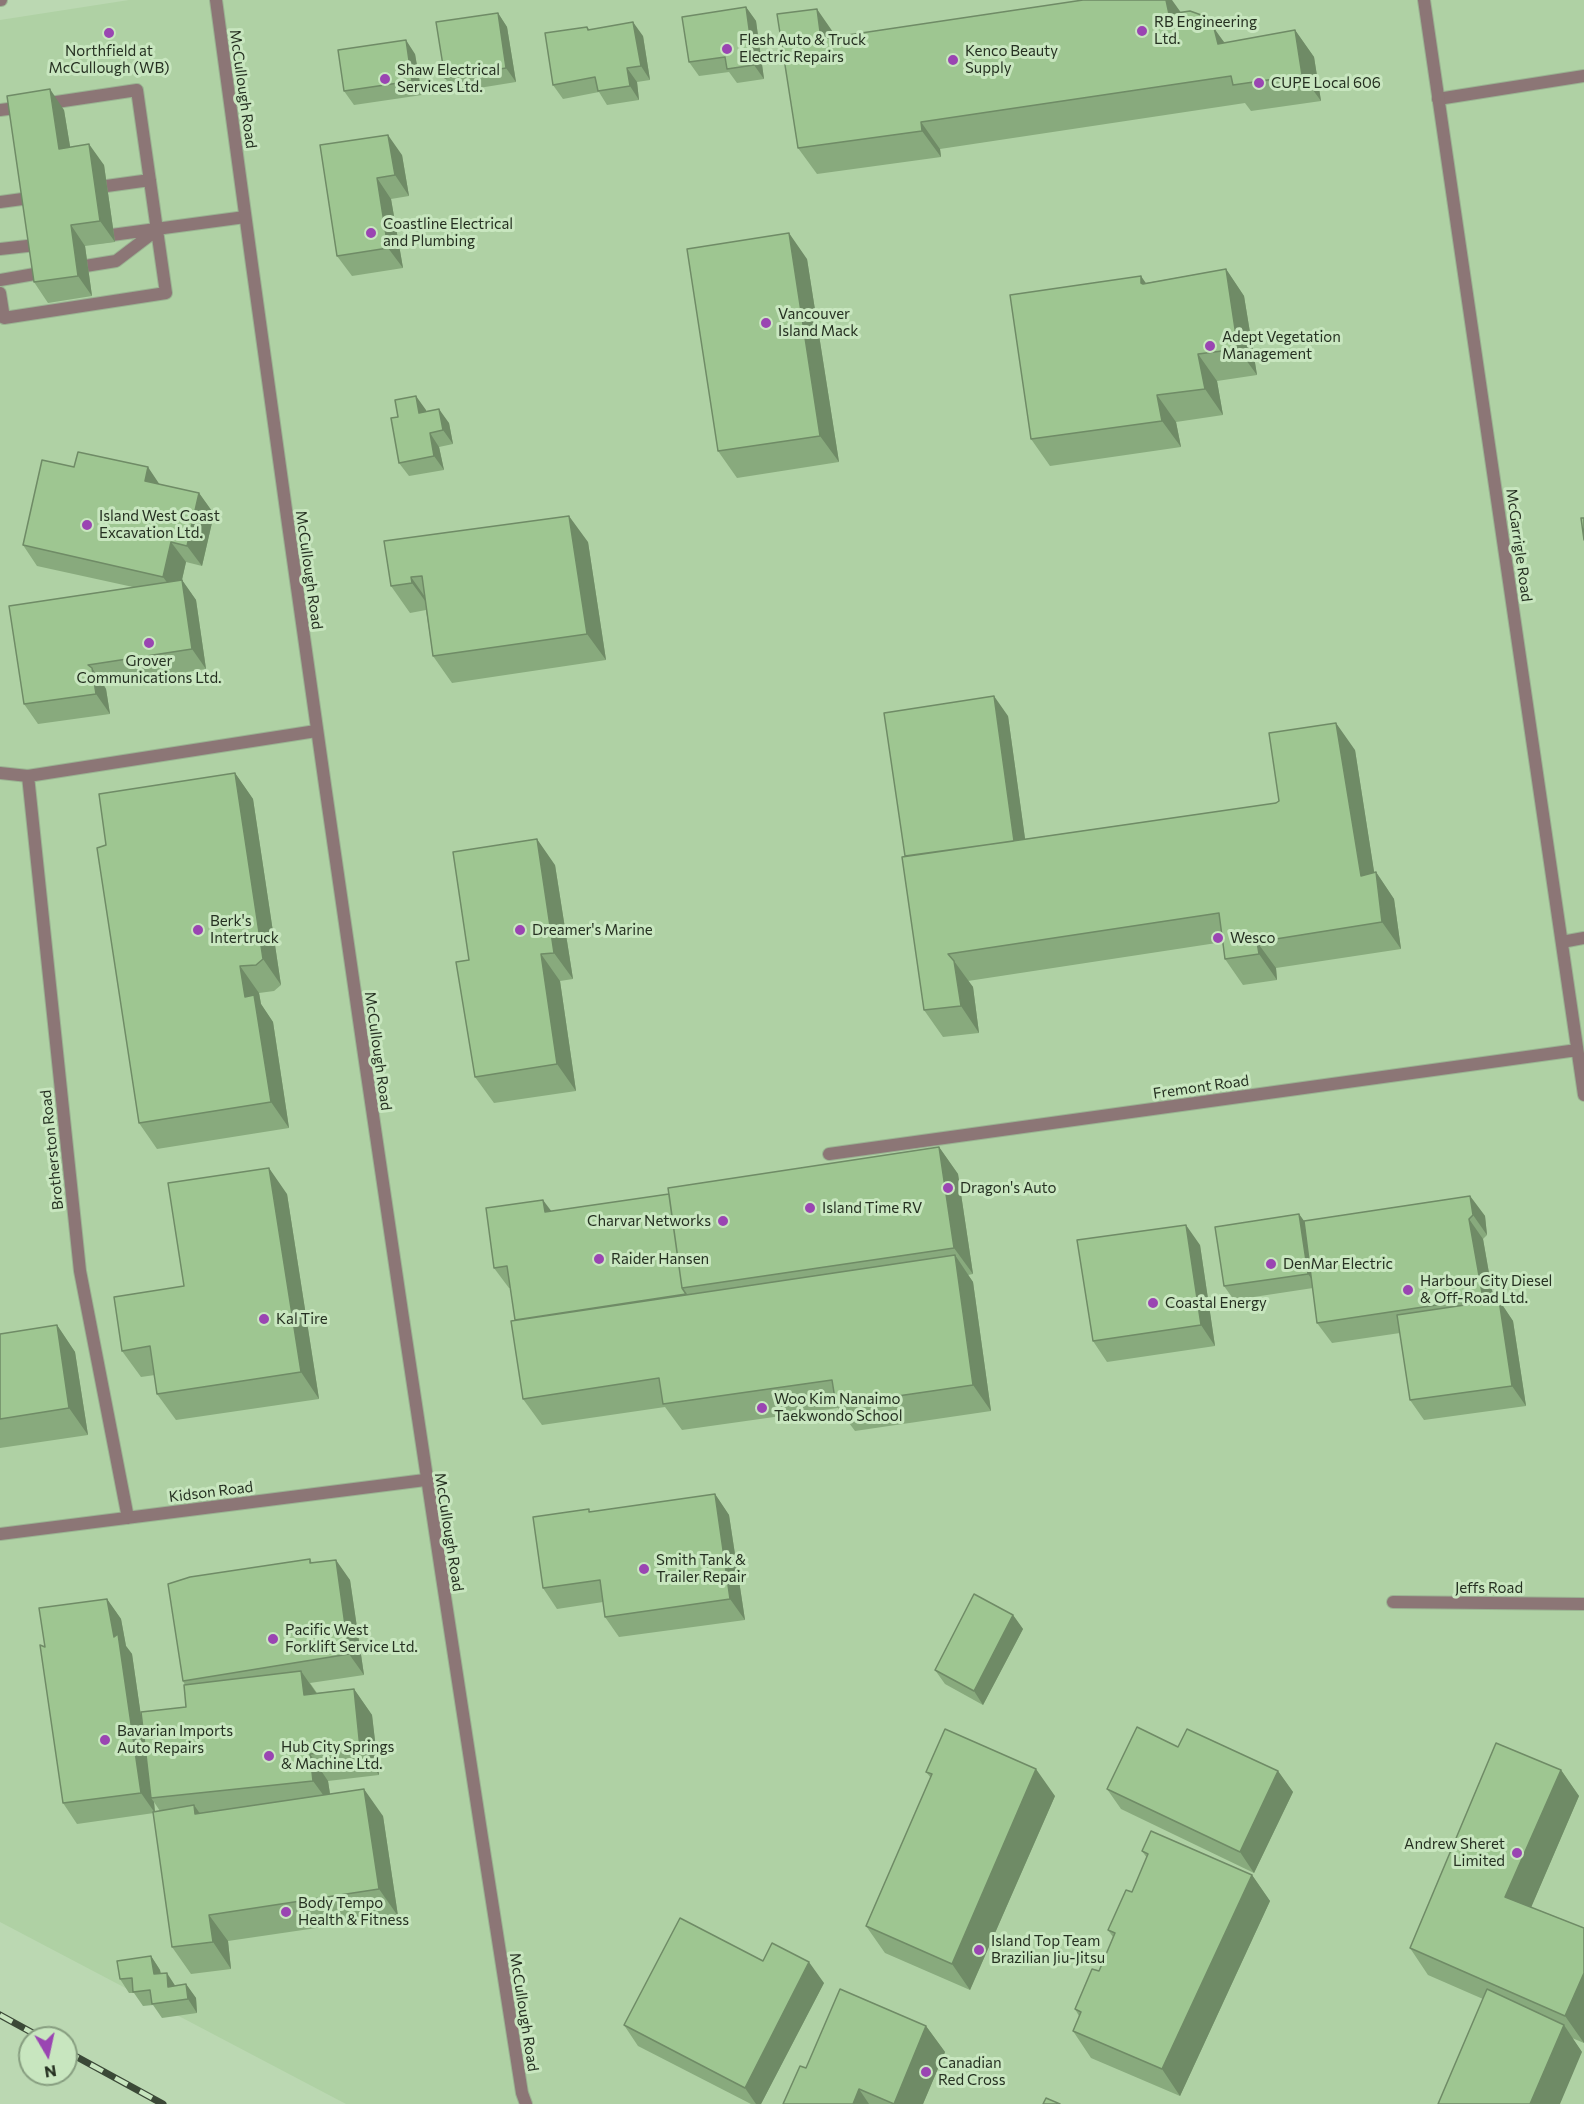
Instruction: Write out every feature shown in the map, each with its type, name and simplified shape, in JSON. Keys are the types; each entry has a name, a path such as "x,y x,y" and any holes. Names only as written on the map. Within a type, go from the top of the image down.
{"street":[{"name":"McCullough Road","path":"216,0 316,731 425,1480 520,2082 526,2104"},
{"name":"McGarrigle Road","path":"1424,0 1584,1095"},
{"path":"1438,99 1584,76"},
{"path":"0,110 137,90 159,228 166,293 4,318 0,293"},
{"path":"81,190 150,180"},
{"path":"0,202 46,195"},
{"path":"79,239 245,217"},
{"path":"0,280 116,261 159,228"},
{"path":"0,249 57,242"},
{"path":"0,773 28,776 316,731"},
{"name":"Brotherston Road","path":"28,776 80,1271 128,1518"},
{"path":"1562,942 1584,938"},
{"name":"Fremont Road","path":"829,1154 1577,1050"},
{"name":"Kidson Road","path":"0,1534 425,1480"},
{"name":"Jeffs Road","path":"1393,1602 1584,1604"}],"shaded area":[{"path":"129,0 1584,0 1584,2104 346,2104 0,1922 0,20"}],"building":[{"path":"1083,0 1166,0 1169,14 1190,11 1204,16 1211,28 1214,28 1218,44 1295,30 1302,75 1233,85 1231,76 921,122 922,131 798,148 777,14 817,9 821,39"},
{"name":"Flesh Auto & Truck Electric Repairs","path":"746,7 754,65 727,69 725,57 689,62 682,17"},
{"path":"498,13 506,68 445,78 436,22"},
{"path":"633,22 641,66 627,68 630,86 598,91 595,77 553,85 545,33 587,27 588,30"},
{"path":"406,40 412,81 344,91 338,50"},
{"path":"50,89 59,149 89,144 100,221 71,225 78,276 34,282 7,96"},
{"name":"Coastline Electrical and Plumbing","path":"388,135 395,175 377,178 388,248 337,256 320,145"},
{"name":"Vancouver Island Mack","path":"789,233 820,436 718,451 687,249"},
{"path":"1226,269 1238,349 1198,354 1205,389 1157,395 1162,421 1031,439 1010,295 1141,276 1143,284"},
{"path":"416,396 419,413 439,409 443,430 430,433 434,456 399,463 391,418 398,417 395,400"},
{"path":"78,452 148,467 145,481 199,493 187,546 171,542 163,577 23,545 42,460 74,467"},
{"path":"569,516 587,634 433,656 422,576 411,577 412,583 391,586 384,541"},
{"path":"1581,518 1584,518 1584,540"},
{"path":"182,580 192,649 88,665 92,668 96,694 24,704 9,606"},
{"path":"994,696 1014,841 905,856 884,713"},
{"path":"1336,723 1361,876 1376,872 1382,922 1257,942 1259,954 1225,959 1219,913 948,954 954,961 961,1006 924,1010 902,857 1276,803 1279,801 1269,733"},
{"name":"Berk's Intertruck","path":"235,773 263,959 256,965 240,966 245,997 254,995 271,1102 139,1123 97,848 106,845 99,794"},
{"path":"537,839 554,953 541,954 557,1064 475,1077 456,962 469,960 453,852"},
{"path":"939,1147 954,1248 682,1288 668,1188"},
{"path":"269,1168 301,1372 157,1394 150,1346 122,1351 114,1297 184,1286 168,1183"},
{"name":"Raider Hansen","path":"669,1194 682,1288 686,1294 515,1320 507,1266 494,1268 486,1208 543,1200 545,1212"},
{"name":"Harbour City Diesel & Off-Road Ltd.","path":"1470,1196 1473,1215 1469,1219 1483,1298 1317,1323 1304,1221"},
{"name":"DenMar Electric","path":"1299,1214 1308,1274 1224,1286 1215,1227"},
{"name":"Coastal Energy","path":"1186,1225 1201,1325 1093,1341 1077,1240"},
{"path":"955,1255 973,1385 836,1405 832,1380 663,1404 659,1378 523,1399 511,1321"},
{"path":"1499,1300 1512,1386 1410,1400 1397,1315"},
{"path":"57,1325 69,1408 0,1419 0,1334"},
{"name":"Smith Tank & Trailer Repair","path":"715,1494 730,1599 605,1617 600,1580 543,1588 533,1517 589,1509 589,1512"},
{"name":"Pacific West Forklift Service Ltd.","path":"310,1559 310,1563 336,1560 349,1654 183,1681 168,1584 190,1577"},
{"path":"974,1594 1013,1615 974,1691 935,1670"},
{"name":"Bavarian Imports Auto Repairs","path":"107,1599 114,1637 118,1634 141,1793 63,1803 40,1645 45,1647 39,1608"},
{"name":"Hub City Springs & Machine Ltd.","path":"301,1671 304,1695 354,1689 360,1748 310,1754 313,1781 151,1798 141,1712 186,1707 184,1685"},
{"path":"1137,1727 1178,1747 1187,1729 1278,1771 1240,1852 1107,1789"},
{"path":"945,1729 1036,1769 952,1964 866,1926 932,1774 926,1772"},
{"name":"Andrew Sheret Limited","path":"1496,1743 1561,1770 1505,1897 1584,1928 1584,1973 1565,2016 1410,1948"},
{"path":"364,1789 379,1889 209,1915 213,1942 172,1947 153,1812 194,1805 195,1814"},
{"path":"1151,1831 1252,1875 1162,2069 1073,2031 1081,2012 1075,2009 1092,1969 1099,1971 1115,1933 1108,1930 1126,1890 1132,1892 1148,1854 1142,1851"},
{"path":"680,1918 763,1961 772,1943 809,1962 745,2088 624,2025"},
{"path":"151,1956 154,1974 167,1973 168,1987 186,1984 188,1999 152,2004 150,1990 133,1992 132,1978 120,1979 117,1961"},
{"path":"840,1989 926,2026 894,2104 859,2089 853,2104 783,2104 800,2066 806,2068"},
{"path":"1487,1989 1564,2025 1530,2104 1438,2104"},
{"path":"1046,2098 1060,2104 1043,2104"}],"railway":[{"path":"0,2015 20,2026"},
{"path":"78,2058 163,2104"}],"place":[{"name":"RB Engineering Ltd.","path":"1142,31"},
{"name":"Northfield at McCullough (WB)","path":"109,33"},
{"name":"Flesh Auto & Truck Electric Repairs","path":"727,49"},
{"name":"Kenco Beauty Supply","path":"953,60"},
{"name":"Shaw Electrical Services Ltd.","path":"385,79"},
{"name":"CUPE Local 606","path":"1259,83"},
{"name":"Coastline Electrical and Plumbing","path":"371,233"},
{"name":"Vancouver Island Mack","path":"766,323"},
{"name":"Adept Vegetation Management","path":"1210,346"},
{"name":"Island West Coast Excavation Ltd.","path":"87,525"},
{"name":"Grover Communications Ltd.","path":"149,643"},
{"name":"Berk's Intertruck","path":"198,930"},
{"name":"Dreamer's Marine","path":"520,930"},
{"name":"Wesco","path":"1218,938"},
{"name":"Dragon's Auto","path":"948,1188"},
{"name":"Island Time RV","path":"810,1208"},
{"name":"Charvar Networks","path":"723,1221"},
{"name":"Raider Hansen","path":"599,1259"},
{"name":"DenMar Electric","path":"1271,1264"},
{"name":"Harbour City Diesel & Off-Road Ltd.","path":"1408,1290"},
{"name":"Coastal Energy","path":"1153,1303"},
{"name":"Kal Tire","path":"264,1319"},
{"name":"Woo Kim Nanaimo Taekwondo School","path":"762,1408"},
{"name":"Smith Tank & Trailer Repair","path":"644,1569"},
{"name":"Pacific West Forklift Service Ltd.","path":"273,1639"},
{"name":"Bavarian Imports Auto Repairs","path":"105,1740"},
{"name":"Hub City Springs & Machine Ltd.","path":"269,1756"},
{"name":"Andrew Sheret Limited","path":"1517,1853"},
{"name":"Body Tempo Health & Fitness","path":"286,1912"},
{"name":"Island Top Team Brazilian Jiu-Jitsu","path":"979,1950"},
{"name":"Canadian Red Cross","path":"926,2072"}]}
